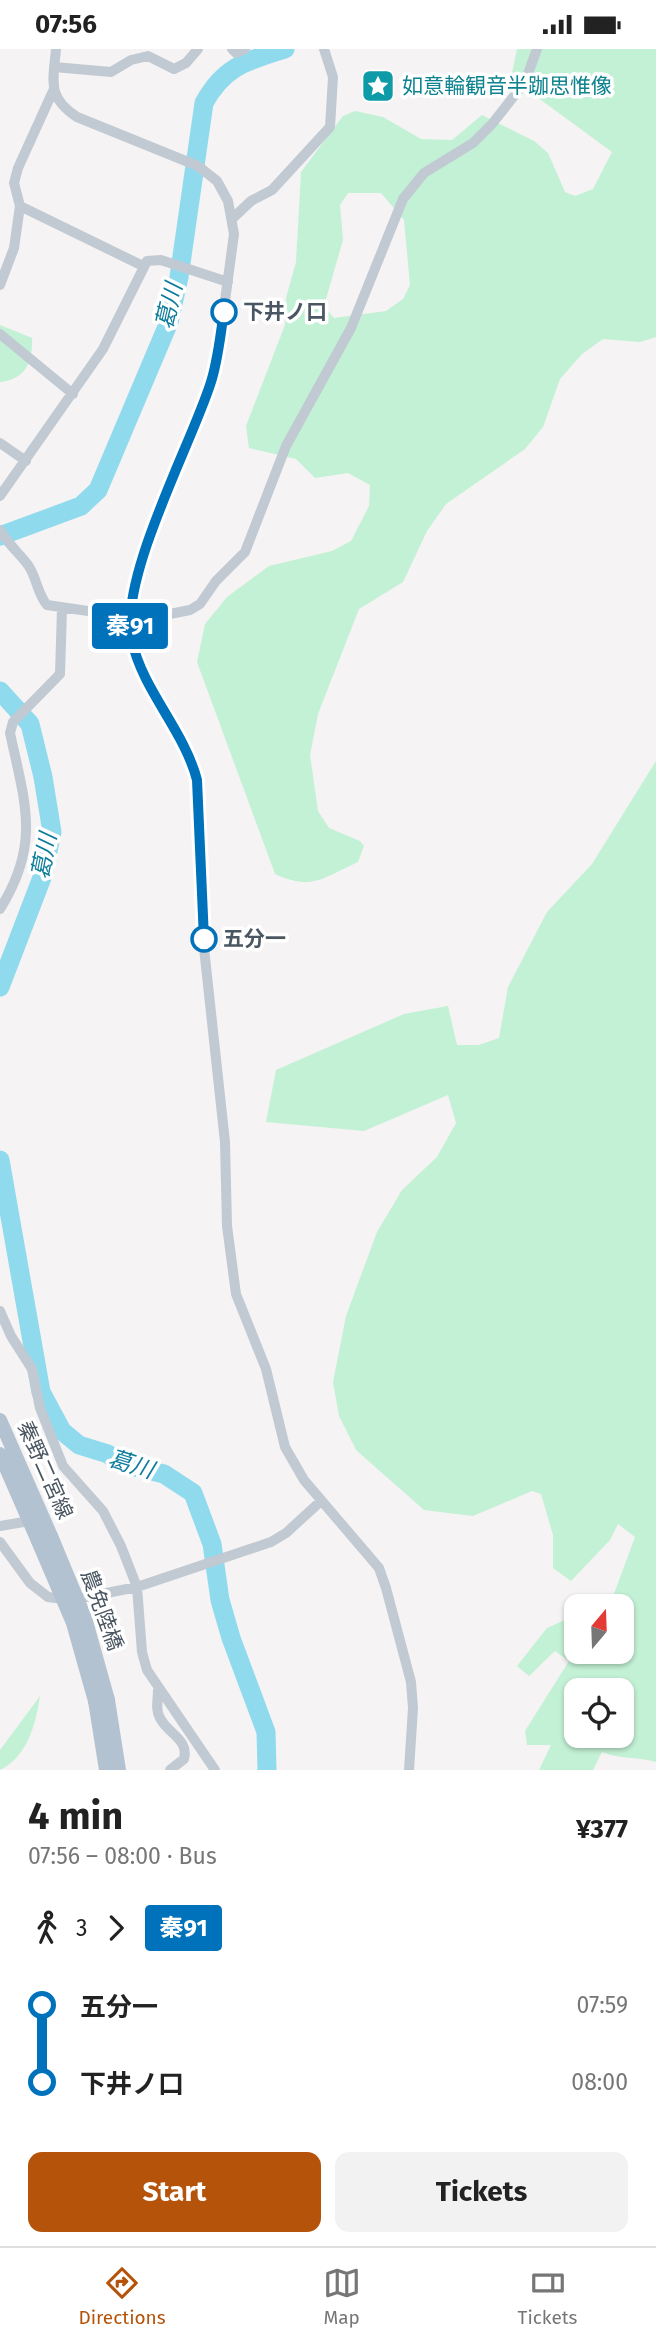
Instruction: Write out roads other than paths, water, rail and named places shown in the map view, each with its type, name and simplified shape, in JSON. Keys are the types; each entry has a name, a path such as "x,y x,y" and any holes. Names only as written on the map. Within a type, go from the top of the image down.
{"main road":[{"name":"秦野二宮線","path":"0,1420 44,1538"},
{"name":"秦野二宮線","path":"0,1454 36,1519"},
{"name":"農免陸橋","path":"44,1538 102,1700"},
{"path":"102,1700 106,1770"},
{"path":"102,1700 119,1770"}],"street":[{"path":"1,280 14,248 20,206 14,183 27,146 53,91 56,49"},
{"path":"54,68 111,72 131,59 148,57 174,69 186,63 198,49"},
{"path":"232,49 236,53 245,49"},
{"path":"0,530 9,546 27,564 47,605 88,611 129,622 190,610 200,604 216,581 245,552 286,446 351,328 403,199 424,173 473,143 492,124 525,82 537,49"},
{"path":"233,218 251,201 272,190 330,127 333,78 324,50"},
{"path":"53,91 64,108 77,117 189,162 206,172 216,181 228,201 233,218 228,282 211,384 139,569 129,622 138,660 191,755 197,780 204,948 225,1142 227,1226 236,1294 266,1369 285,1447 321,1501 379,1568 393,1607 411,1682 413,1708 409,1770"},
{"path":"0,181 14,183"},
{"path":"20,206 143,266"},
{"path":"0,496 103,349 147,261 173,263 228,282"},
{"path":"0,334 73,394"},
{"path":"0,443 26,461"},
{"path":"0,909 19,877 26,834 26,811 10,733 16,719 60,674 62,609"},
{"path":"0,1311 11,1336 32,1369 40,1408 63,1466 103,1511 137,1587 142,1652 147,1670 158,1690 215,1770"},
{"path":"0,1542 30,1583 48,1597 71,1600 137,1587 271,1542 286,1533 321,1501"},
{"path":"0,1526 36,1519"},
{"path":"158,1690 160,1718 184,1745 186,1752 184,1759 170,1770"}],"waterway":[{"name":"葛川","path":"0,536 81,506 98,490 169,322 179,277 204,103 228,73 248,62 285,49"},
{"name":"葛川","path":"0,691 30,724 43,777 52,832 43,875 0,987"},
{"name":"葛川","path":"0,1160 41,1392 62,1431 79,1445 108,1454 119,1463 164,1474 193,1493 212,1544 220,1600 231,1638 266,1732 267,1770"}],"place":[{"name":"如意輪観音半跏思惟像","path":"378,86"},
{"name":"下井ノ口","path":"224,312"},
{"name":"五分一","path":"204,939"}]}
